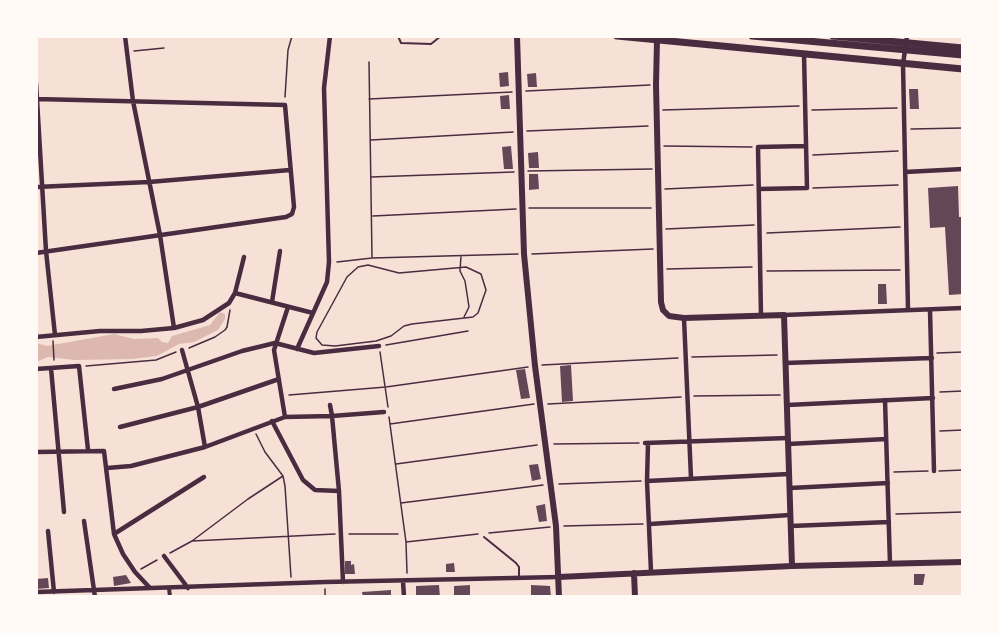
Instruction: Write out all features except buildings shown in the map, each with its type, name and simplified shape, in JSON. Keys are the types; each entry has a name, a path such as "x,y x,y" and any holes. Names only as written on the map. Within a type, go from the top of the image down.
{"main road":[{"path":"617,36 657,38 963,69"},
{"path":"752,36 963,55"},
{"path":"793,40 811,36"},
{"path":"833,36 888,41 906,39 921,44 963,48"},
{"path":"886,62 893,60 897,54 894,44 888,41"},
{"path":"920,65 914,62 910,54 915,46 921,44"}],"street":[{"path":"125,36 133,101 160,235 174,328"},
{"path":"297,349 327,282 329,262 324,88 330,36"},
{"path":"517,36 524,254 535,366 556,526 559,597"},
{"path":"836,57 839,36"},
{"path":"657,38 656,110 661,303 663,310 669,316 684,318 761,316 963,308"},
{"path":"906,39 903,64 908,310"},
{"path":"759,187 807,188 804,54"},
{"path":"36,83 39,187 55,334"},
{"path":"36,99 285,105 294,207 292,214 286,217 36,253"},
{"path":"761,316 758,147 806,146"},
{"path":"905,172 963,169"},
{"path":"39,187 149,182 290,170"},
{"path":"272,302 280,251"},
{"path":"36,337 174,328 210,317 220,307 229,303 235,293 244,257"},
{"path":"235,293 313,313"},
{"path":"285,417 274,350 288,307"},
{"path":"930,310 934,471"},
{"path":"784,315 792,566"},
{"path":"684,318 691,478"},
{"path":"114,389 188,371 242,351 275,343 314,353 379,346"},
{"path":"182,350 198,406 205,447"},
{"path":"785,363 931,356"},
{"path":"53,366 64,512"},
{"path":"36,369 53,366 80,366 88,450"},
{"path":"120,428 198,406 279,379"},
{"path":"787,405 932,395"},
{"path":"885,400 891,564"},
{"path":"330,405 339,491 343,582"},
{"path":"107,468 131,466 205,447 285,417 384,412"},
{"path":"272,421 303,480 315,490 339,491"},
{"path":"651,572 647,443 886,439"},
{"path":"36,452 104,451 114,534 123,554 150,588"},
{"path":"647,481 789,474"},
{"path":"114,534 204,477"},
{"path":"790,488 888,483"},
{"path":"650,524 790,515"},
{"path":"84,521 95,597"},
{"path":"791,526 889,522"},
{"path":"48,531 54,592"},
{"path":"164,556 188,588"},
{"path":"36,592 559,577 792,566 963,562"},
{"path":"634,573 635,597"},
{"path":"404,597 405,580"},
{"path":"169,588 170,597"}],"lane":[{"path":"398,36 401,43 431,44 441,36"},
{"path":"484,537 516,563 519,567 519,578"}],"path":[{"path":"285,105 288,50 292,36"},
{"path":"127,52 164,48"},
{"path":"368,265 371,258 373,216 369,62"},
{"path":"369,99 656,85"},
{"path":"656,110 904,107"},
{"path":"370,140 657,125"},
{"path":"904,129 963,128"},
{"path":"657,146 758,147"},
{"path":"806,155 905,151"},
{"path":"371,177 658,169"},
{"path":"807,188 905,185"},
{"path":"658,189 759,187"},
{"path":"373,216 523,208 659,208"},
{"path":"659,229 760,225"},
{"path":"760,233 906,227"},
{"path":"329,262 371,258 660,248"},
{"path":"461,255 460,271 467,288 469,307 463,319"},
{"path":"368,265 399,273 461,267 476,270 481,274 486,286 478,313 473,317 412,324 404,326 391,336 335,346 322,345 316,338 317,332 347,277 358,267 368,265"},
{"path":"660,270 907,270"},
{"path":"80,366 108,366 156,360 215,337 225,330 229,303"},
{"path":"405,580 406,542 379,346 468,331"},
{"path":"53,366 53,341 61,340"},
{"path":"931,356 963,352"},
{"path":"282,396 386,387 535,366 785,354"},
{"path":"932,395 963,391"},
{"path":"390,424 540,404 688,396 786,395"},
{"path":"253,428 265,452 283,476 291,584"},
{"path":"933,431 963,430"},
{"path":"396,464 545,444 647,443"},
{"path":"887,472 963,470"},
{"path":"135,572 192,541 248,498 283,476"},
{"path":"401,503 551,484 647,481"},
{"path":"889,514 963,512"},
{"path":"556,526 650,524"},
{"path":"192,541 341,534 398,534"},
{"path":"325,582 325,597"}],"shaded area":[{"path":"220,312 225,314 225,319 218,330 194,342 179,344 157,356 133,359 75,360 48,357 36,362 36,343 47,346 114,334 134,339 158,338 168,343 172,336 210,325"}]}
